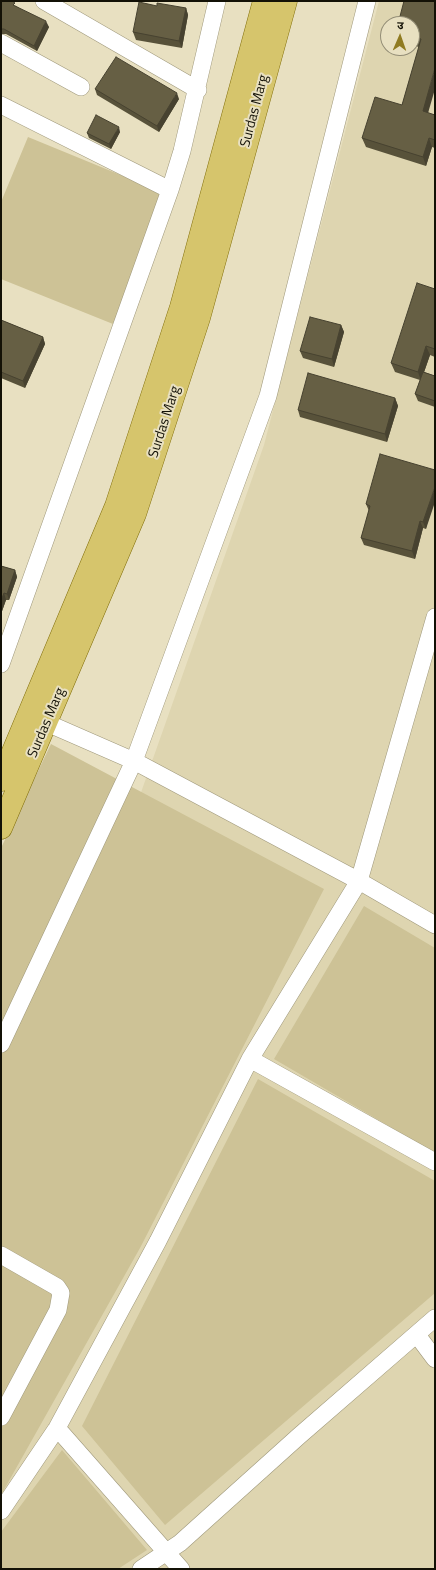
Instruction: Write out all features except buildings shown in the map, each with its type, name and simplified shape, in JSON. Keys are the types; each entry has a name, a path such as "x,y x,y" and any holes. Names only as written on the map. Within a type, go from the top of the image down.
{"main road":[{"name":"Surdas Marg","path":"1,828 38,718 116,506 181,307 264,1"},
{"name":"Surdas Marg","path":"1,780 38,718 138,506 199,318 286,1"}],"street":[{"path":"1,664 170,190 198,90 217,1"},
{"path":"1,1044 134,761 268,396 367,1"},
{"path":"54,3 198,90"},
{"path":"1,42 81,87"},
{"path":"1,105 170,190"},
{"path":"1,1512 57,1428 158,1242 250,1059 359,881 435,617"},
{"path":"38,718 134,761 359,881 435,925"},
{"path":"250,1059 435,1162"},
{"path":"1,1417 30,1364 61,1300 61,1293 57,1287 3,1260"},
{"path":"141,1569 180,1543 299,1436 435,1318"},
{"path":"417,1335 435,1359"},
{"path":"57,1428 181,1569"}],"shaded area":[{"path":"379,1 435,1 435,1569 1,1569 1,1087 133,815 264,445"},
{"path":"28,137 167,194 113,324 1,279 1,202"},
{"path":"51,744 324,889 140,1248 1,1495 1,848"},
{"path":"364,906 435,948 435,1153 274,1059"},
{"path":"258,1079 435,1181 435,1293 165,1525 82,1426"},
{"path":"62,1450 147,1550 118,1569 1,1569 1,1532"}]}
